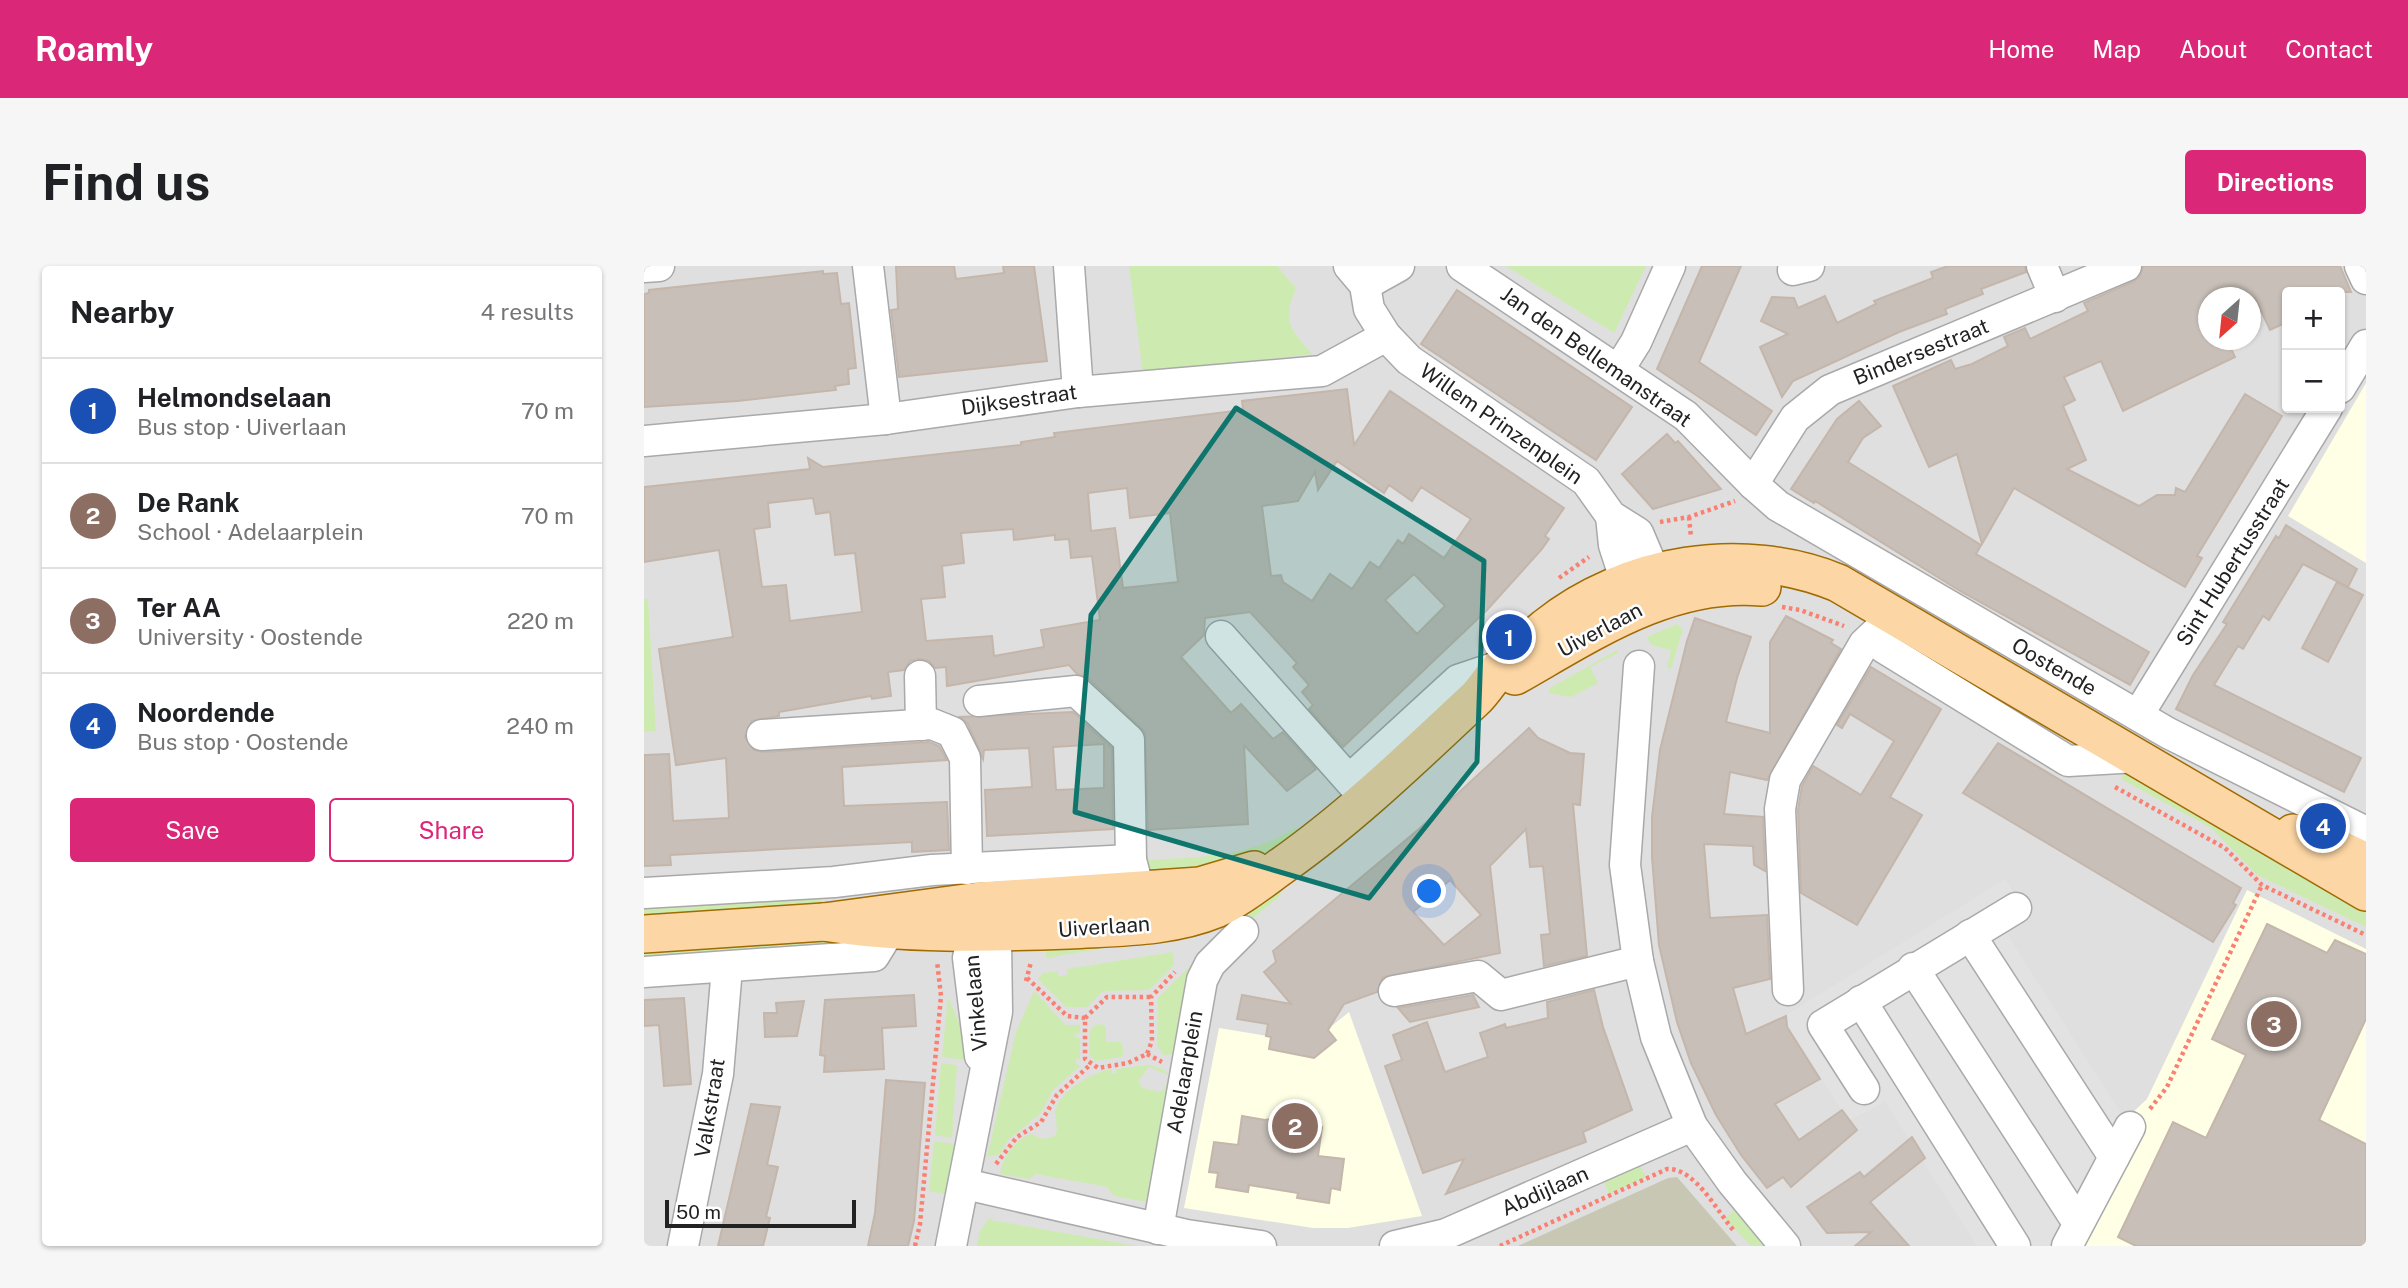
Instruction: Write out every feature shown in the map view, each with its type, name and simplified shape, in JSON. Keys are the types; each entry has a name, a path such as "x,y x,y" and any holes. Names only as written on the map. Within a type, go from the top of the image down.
{"main road":[{"name":"Oostende","path":"1644,586 1709,563 1775,566 1825,577 1877,624 2137,757 2245,819 2336,877 2366,892"},
{"name":"Uiverlaan","path":"1476,698 1503,665 1565,613 1587,599 1644,586"},
{"name":"Uiverlaan","path":"979,909 1139,926 1197,915 1236,898 1299,854 1357,788 1476,698 1597,628 1644,586"},
{"name":"Oostende","path":"2245,819 2323,841 2366,862"},
{"name":"Uiverlaan","path":"644,934 824,922 878,922 979,909 1135,875 1200,886 1299,854"}],"street":[{"path":"644,267 659,266"},
{"path":"868,266 886,419"},
{"path":"1069,266 1078,392"},
{"path":"1357,276 1399,266"},
{"name":"Jan den Bellemanstraat","path":"1462,266 1686,416 1753,484"},
{"path":"1619,369 1636,342 1670,266"},
{"path":"2042,266 2055,297"},
{"name":"Bindersestraat","path":"1753,484 1796,418 1830,390 2126,266"},
{"path":"2360,266 2366,279"},
{"name":"Willem Prinzenplein","path":"1357,276 1370,309 1386,336 1409,360 1586,481 1611,516 1638,533 1644,586"},
{"name":"Dijksestraat","path":"644,441 886,419 1078,392 1322,371 1386,336"},
{"path":"2345,380 2366,345"},
{"name":"Sint Hubertusstraat","path":"2138,715 2325,413"},
{"name":"Oostende","path":"1753,484 1778,506 2138,715 2363,822"},
{"path":"1877,624 1884,648 2068,761 2137,757"},
{"path":"1788,990 1780,809 1785,780 1877,624"},
{"path":"1221,636 1357,788"},
{"name":"Uiverlaan","path":"1357,788 1458,680 1503,665"},
{"path":"1639,666 1625,865 1638,961 1656,1037 1692,1126 1732,1182 1785,1246"},
{"path":"762,735 921,725 920,676"},
{"path":"979,701 1076,691 1129,740 1135,875"},
{"name":"Vinkelaan","path":"921,725 932,724 951,732 965,758 979,909 969,964 983,1081 951,1246"},
{"path":"644,972 874,956 878,922 834,882"},
{"name":"Uiverlaan","path":"644,893 834,882 979,909"},
{"path":"1864,1089 1823,1026 1913,968 2016,908"},
{"name":"Adelaarplein","path":"1158,1228 1202,980 1210,964 1243,931"},
{"path":"1970,935 2114,1157"},
{"path":"1394,991 1478,976 1501,995 1638,961"},
{"name":"Valkstraat","path":"683,1246 718,1074 727,968"},
{"path":"1913,968 2073,1235"},
{"path":"1861,1001 2015,1246"},
{"name":"Abdijlaan","path":"1395,1246 1446,1234 1692,1126"},
{"path":"2073,1235 2130,1128"},
{"path":"965,1184 1158,1228 1185,1240 1261,1246"}],"path":[{"path":"1689,517 1733,503 1753,484"},
{"path":"1772,606 1877,624"},
{"path":"2068,761 2225,848 2262,885 2366,935"},
{"path":"2130,1128 2150,1110 2167,1087 2262,885"},
{"path":"915,1246 920,1224 941,996 937,960"},
{"path":"1151,996 1152,1041 1147,1054 1128,1063 1098,1068 1090,1065 1084,1059 1085,1018 1107,997 1151,996 1181,966"},
{"path":"1027,978 1068,1016 1085,1018"},
{"path":"965,1184 998,1162 1017,1138 1041,1122 1056,1095 1090,1065"},
{"path":"1500,1246 1667,1169 1678,1168 1691,1177 1740,1238"}],"highlighted area":[{"path":"1236,408 1484,561 1477,762 1369,898 1075,812 1091,615"}],"shaded area":[{"path":"644,266 2366,266 2366,1246 644,1246"},
{"path":"2366,383 2366,563 2288,516"},
{"path":"2005,879 2030,919 2007,934 2124,1118 2054,1246 1977,1246 1885,1102 1848,1121 1783,1017"},
{"path":"2247,890 2366,949 2366,1246 2059,1246 2128,1117 2147,1099"},
{"path":"1349,1012 1422,1216 1348,1228 1313,1228 1184,1208 1219,1028 1311,1043"},
{"path":"1677,1177 1737,1246 1518,1246 1668,1178"}],"green space":[{"path":"1129,266 1277,266 1296,288 1289,309 1290,324 1312,354 1143,374"},
{"path":"1506,266 1646,266 1614,333"},
{"path":"644,599 648,599 656,731 644,732"},
{"path":"1677,624 1683,629 1671,669 1667,668 1671,650 1651,645 1647,637"},
{"path":"1617,650 1618,653 1590,667 1598,683 1571,697 1549,693 1550,688"},
{"path":"2125,772 2366,910 2366,927 2257,875 2211,828 2121,779"},
{"path":"1295,828 1303,831 1278,848 1239,865 1148,872 1145,860 1241,851 1278,838"},
{"path":"1277,888 1281,895 1246,924 1046,958 1045,939"},
{"path":"810,898 836,904 644,920 644,909"},
{"path":"793,939 871,941 644,959 644,947"},
{"path":"1173,952 1174,965 1149,990 1103,991 1087,1007 1066,1007 1038,979 1043,973 1058,971 1058,976 1067,975 1067,969"},
{"path":"1190,966 1199,967 1176,1054 1164,1055 1157,1046 1158,998"},
{"path":"1034,991 1066,1025 1080,1025 1080,1033 1075,1034 1076,1038 1080,1038 1080,1059 1076,1059 1076,1063 1080,1066 1053,1090 1041,1113 1008,1140 1000,1154 987,1157 1016,1032"},
{"path":"948,997 962,1030 966,1060 942,1057"},
{"path":"1095,1025 1106,1027 1106,1042 1121,1042 1124,1052 1121,1057 1096,1061 1090,1056 1089,1032"},
{"path":"941,1063 957,1065 952,1138 935,1135"},
{"path":"1149,1065 1163,1069 1172,1078 1145,1202 1114,1196 1107,1187 1036,1174 1029,1179 1000,1174 1007,1156 1025,1136 1031,1134 1043,1139 1055,1136 1056,1108 1072,1088 1096,1073 1112,1069 1112,1074 1116,1073 1116,1069","holes":["1149,1067 1168,1075 1166,1087 1161,1092 1143,1088 1138,1081"]},
{"path":"934,1141 962,1145 950,1195 929,1191"},
{"path":"1638,1160 1646,1177 1609,1194 1602,1177"},
{"path":"1737,1208 1766,1242 1762,1246 1751,1246 1725,1218"},
{"path":"990,1217 991,1220 1137,1246 977,1246 980,1231"}],"building":[{"path":"896,266 954,266 956,279 1004,273 1003,266 1034,266 1047,361 899,377 891,310 898,309"},
{"path":"1702,266 1741,266 1699,362 1772,411 1756,435 1657,369"},
{"path":"1948,266 2025,266 2026,272 1981,289 1983,294 1945,309 1947,314 1899,332 1793,381 1782,397 1760,347 1788,334 1761,321 1772,297 1794,298 1798,308 1825,296 1837,323 1876,304 1874,301 1933,278 1931,272"},
{"path":"2143,266 2340,266 2351,292 2345,292 2345,287 2282,287 2282,324 2270,330 2261,311 2261,287 2198,287 2198,350 2232,350 2235,357 2123,411 2101,361 2064,377 2075,400 2063,406 2086,460 2067,469 2139,506 2157,495 2175,495 2176,488 2185,492 2245,394 2282,416 2197,556 2202,558 2185,587 2014,488 1982,544 1957,454 1929,467 1893,386 1951,360 1955,369 1972,364 2008,346 2004,337 2025,328 2030,339 2088,311 2084,303 2133,282 2140,276"},
{"path":"823,271 823,274 837,273 841,304 849,303 856,368 848,369 849,384 835,386 836,390 738,401 644,407 644,294 649,293 649,290"},
{"path":"1457,290 1632,407 1596,460 1421,344"},
{"path":"1347,389 1354,445 1390,391 1564,508 1545,536 1549,539 1542,549 1487,610 1343,747 1309,709 1313,705 1302,692 1309,685 1293,667 1297,663 1250,612 1205,618 1204,635 1181,657 1231,713 1241,704 1273,739 1283,732 1316,769 1287,791 1244,745 1248,824 1148,830 1145,732 1088,678 1077,674 1069,665 947,686 946,667 935,668 929,661 919,659 910,661 904,670 888,672 891,696 872,699 871,696 779,712 779,716 752,721 745,737 754,750 763,752 929,742 939,746 947,760 842,767 844,806 947,802 949,850 912,852 912,842 670,855 671,865 644,866 644,755 669,754 673,821 729,818 726,758 676,765 659,649 733,637 719,550 644,562 644,487 810,469 808,458 823,467 1021,445 1021,442 1055,437 1054,433 1243,410 1242,401","holes":["1337,461 1384,493 1389,485 1412,501 1421,487 1471,519 1444,558 1409,534 1403,544 1398,540 1379,568 1370,562 1352,589 1330,574 1312,601 1283,582 1281,575 1271,576 1262,506 1298,501 1315,472 1318,490","1127,488 1130,518 1170,513 1178,582 1123,588 1115,528 1091,531 1088,493","813,498 816,514 830,512 835,555 855,553 862,612 790,621 786,585 762,587 754,529 770,527 768,503","1013,529 1014,540 1055,535 1055,540 1069,539 1071,558 1092,556 1100,620 1041,630 1044,647 994,656 992,636 926,641 921,599 945,597 942,566 964,563 961,533","1414,574 1445,606 1417,634 1385,600"]},
{"path":"1859,401 1881,426 1863,438 1848,462 1981,545 1976,554 2149,652 2130,685 1960,591 1815,501 1814,503 1791,489 1837,419"},
{"path":"1667,434 1675,443 1678,441 1721,489 1653,509 1622,474"},
{"path":"2286,525 2357,569 2348,587 2303,564 2269,620 2263,616 2243,649 2238,646 2214,685 2361,758 2344,792 2176,709 2193,675 2227,624 2223,622 2276,536 2279,538"},
{"path":"2337,582 2363,595 2328,662 2302,648"},
{"path":"1786,616 1833,640 1831,643 1841,649 1767,780 1730,772 1724,814 1763,817 1765,871 1754,865 1753,846 1704,844 1710,918 1767,915 1770,979 1733,988 1746,1034 1786,1016 1787,1027 1820,1079 1775,1104 1799,1140 1842,1110 1857,1130 1791,1187 1783,1177 1767,1188 1741,1155 1716,1115 1691,1063 1677,1022 1659,945 1652,857 1652,817 1660,750 1695,618 1751,637 1726,722 1770,733 1770,642"},
{"path":"1871,667 1941,709 1890,797 1922,815 1857,925 1801,893 1798,810 1802,786 1813,766 1861,795 1894,741 1850,714 1842,728 1837,725"},
{"path":"1073,712 1112,748 1113,829 987,836 985,790 1032,787 1029,748 984,750 983,759 968,724 960,717","holes":["1104,744 1104,788 1056,790 1053,747"]},
{"path":"1529,728 1538,738 1570,753 1584,754 1580,805 1573,804 1587,956 1544,966 1541,935 1550,934 1543,866 1530,867 1526,829 1490,866 1500,953 1383,977 1377,992 1344,1004 1328,1030 1336,1040 1314,1058 1269,1049 1271,1037 1266,1036 1268,1024 1237,1019 1242,995 1291,1004 1264,972 1276,962 1273,951 1419,829","holes":["1450,880 1481,915 1444,945 1413,912"]},
{"path":"1998,743 2241,888 2233,903 2236,905 2213,942 1963,793"},
{"path":"2267,924 2327,953 2335,940 2366,954 2366,1019 2319,1120 2366,1144 2366,1246 2136,1246 2118,1237 2173,1122 2206,1138 2246,1055 2212,1039"},
{"path":"1594,990 1603,1027 1632,1110 1583,1132 1586,1142 1446,1194 1464,1159 1423,1173 1385,1066 1402,1060 1393,1035 1427,1022 1445,1072 1488,1057 1480,1033 1505,1024 1506,1028 1548,1018 1547,1002"},
{"path":"914,995 916,1026 882,1028 884,1069 824,1072 825,1056 820,1055 825,1000"},
{"path":"1473,995 1479,1007 1410,1022 1398,1008"},
{"path":"684,998 691,1084 664,1086 659,1025 644,1026 644,1000"},
{"path":"804,1001 797,1036 765,1037 764,1013 777,1013 776,1003"},
{"path":"886,1080 925,1083 914,1221 908,1246 868,1246 875,1213"},
{"path":"751,1104 780,1107 767,1165 778,1167 766,1217 770,1218 763,1246 718,1246"},
{"path":"1242,1116 1265,1120 1283,1117 1298,1124 1322,1127 1318,1156 1344,1159 1340,1190 1331,1188 1329,1203 1297,1198 1298,1193 1249,1185 1248,1192 1216,1187 1218,1173 1209,1172 1214,1142 1238,1145"},
{"path":"1912,1137 1925,1158 1870,1202 1909,1246 1855,1246 1871,1232 1827,1233 1807,1207 1860,1172 1864,1177"}],"place":[{"name":"Helmondselaan","path":"1509,637"},
{"name":"Noordende","path":"2323,826"},
{"name":"Ter AA","path":"2274,1024"},
{"name":"De Rank","path":"1295,1126"}]}
